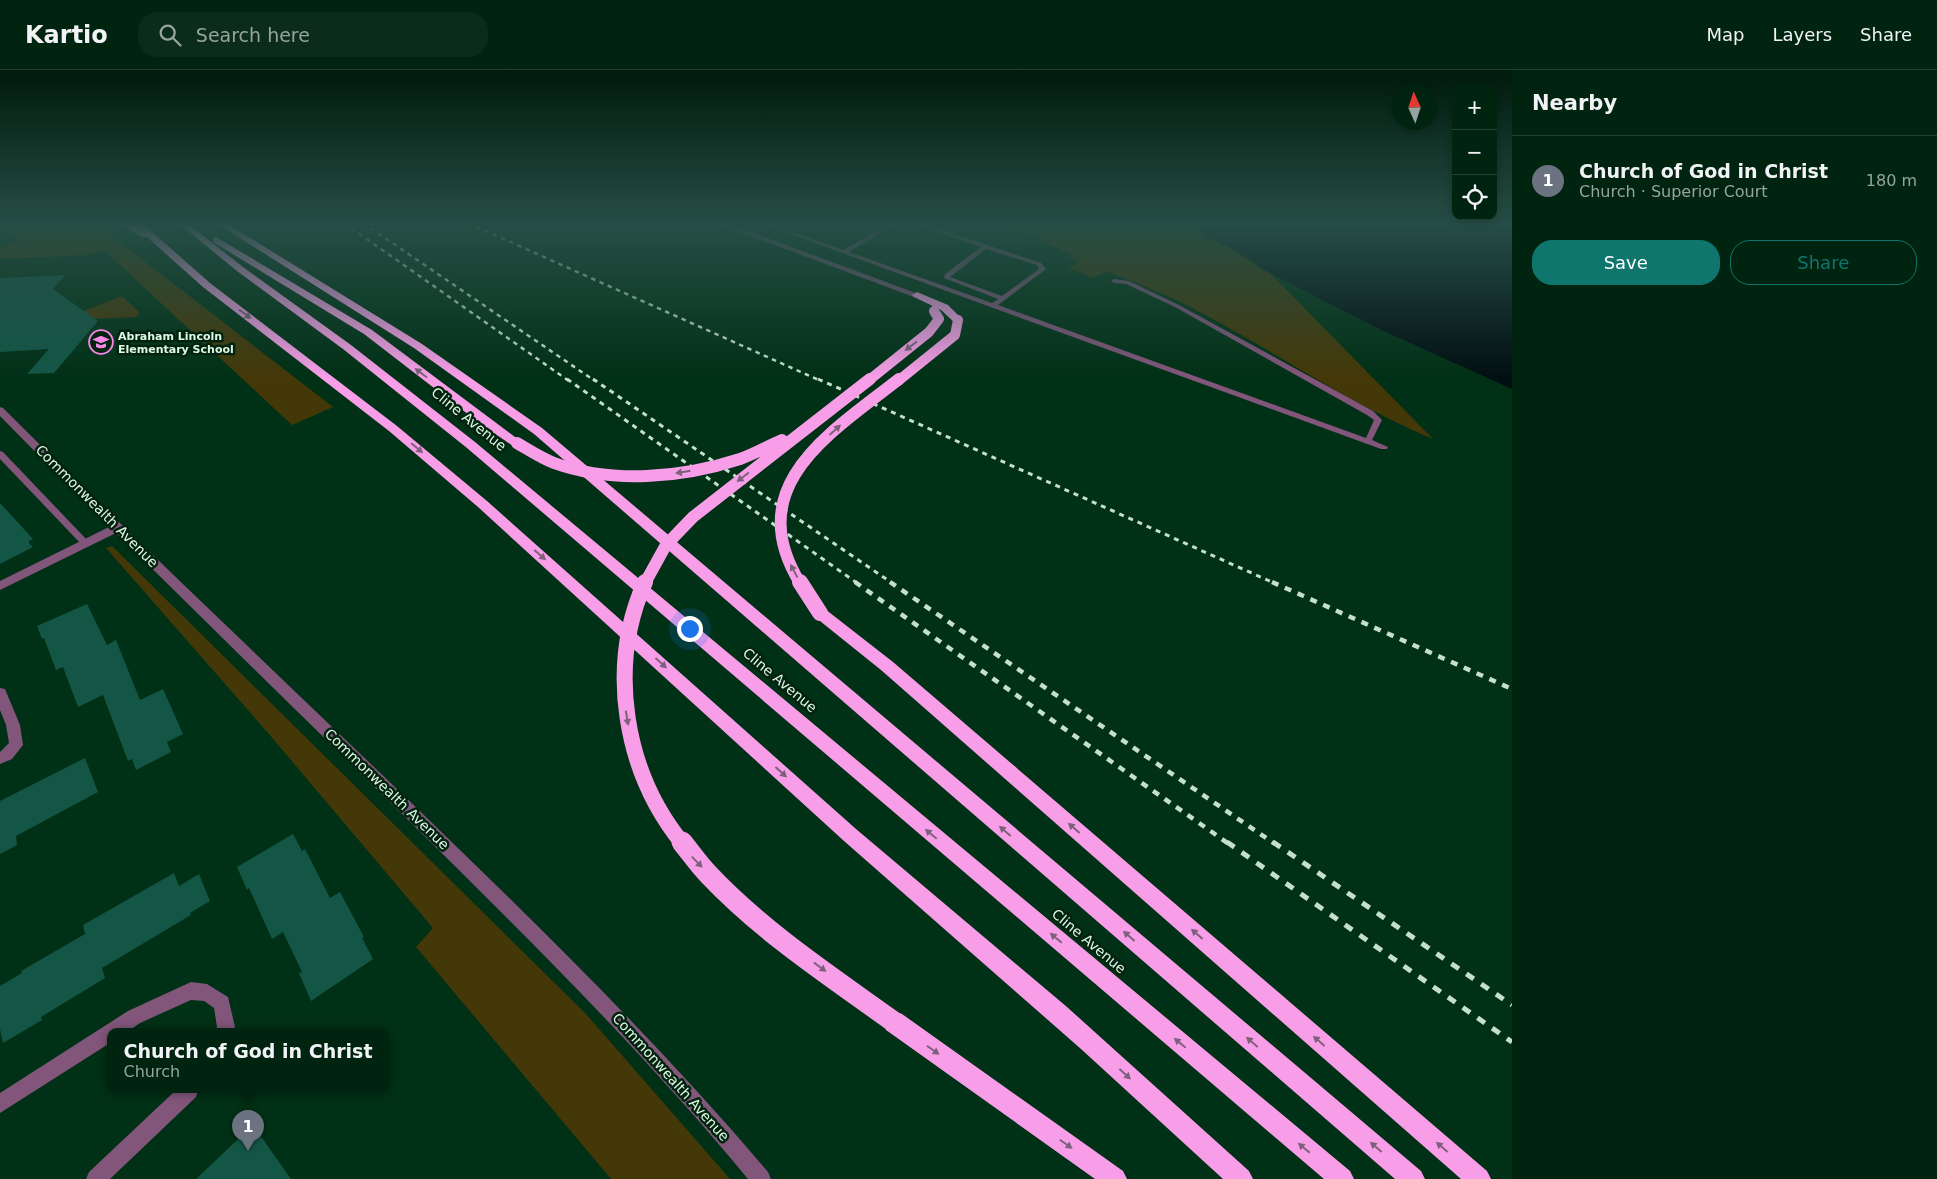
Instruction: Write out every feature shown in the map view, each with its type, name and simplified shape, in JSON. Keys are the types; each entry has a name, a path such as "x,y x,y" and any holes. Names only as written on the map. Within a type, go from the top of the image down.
{"highway":[{"path":"197,275 380,416 428,457 576,586 849,834 1089,1041 1241,1179"},
{"name":"Cline Avenue","path":"249,275 347,347 471,445 1342,1179"},
{"path":"273,275 368,332 486,422 517,443 555,464 606,474 648,476 682,473 730,462 810,427"},
{"path":"303,275 418,346 538,431 1413,1179"},
{"path":"917,295 940,319 930,332 810,427 713,499 686,522 666,546 639,596 631,620 623,690 633,748 644,781 661,816 687,852 756,921 1115,1179"},
{"path":"917,295 954,313 958,320 955,335 836,428 803,461 789,484 784,499 782,541 787,558 820,613 887,666 1479,1179"}],"street":[{"path":"862,275 917,295"},
{"name":"Commonwealth Avenue","path":"0,410 117,528 527,925 622,1022 714,1123 761,1179"},
{"path":"0,586 117,528"},
{"path":"0,693 13,725 16,745 7,755 0,758"},
{"path":"117,1028 134,1017 191,991 207,992 222,1003 226,1028"},
{"path":"0,1104 107,1035"},
{"path":"96,1179 186,1093"}],"lane":[{"path":"907,275 1384,447"},
{"path":"947,275 948,278 1004,299"},
{"path":"993,306 1036,275"},
{"path":"1114,281 1126,282 1177,306 1370,413 1378,420 1368,441"},
{"path":"0,454 85,543"}],"shaded area":[{"path":"131,275 162,275 333,407 292,425"},
{"path":"1085,275 1099,275 1093,278"},
{"path":"1116,275 1272,275 1433,439 1372,410 1224,325 1173,298"},
{"path":"1273,275 1512,275 1512,389 1379,329"},
{"path":"122,296 140,313 136,317 68,320 65,318"},
{"path":"112,546 586,1014 730,1179 611,1179 416,947 433,928 268,733 106,548"}],"building":[{"path":"65,275 53,289 98,321 54,373 27,374 49,349 0,352 0,278"},
{"path":"0,503 33,539 28,542 33,547 0,564"},
{"path":"87,604 107,645 116,640 140,700 163,689 183,734 167,742 171,752 136,770 132,759 128,761 103,695 78,707 63,667 56,670 44,638 42,639 37,626"},
{"path":"85,758 98,792 16,836 17,845 0,854 0,801"},
{"path":"293,834 302,851 305,849 330,898 340,892 364,937 362,938 373,959 311,1001 299,973 302,972 283,932 272,939 249,888 247,890 237,867"},
{"path":"174,873 179,886 199,874 210,901 190,913 191,915 102,968 105,978 41,1017 42,1020 3,1043 0,1029 0,986 22,973 21,971 85,934 83,925"},
{"path":"253,1125 291,1179 196,1179"}],"railway":[{"path":"418,275 569,381"},
{"path":"439,275 595,381"},
{"path":"584,275 821,381"},
{"path":"567,379 857,583"},
{"path":"593,379 892,583"},
{"path":"818,379 1274,583"},
{"path":"855,582 1229,844"},
{"path":"890,582 1275,844"},
{"path":"1272,582 1512,689"},
{"path":"1227,842 1512,1042"},
{"path":"1273,842 1512,1005"}],"place":[{"name":"Abraham Lincoln Elementary School","path":"101,342"},
{"name":"Church of God in Christ","path":"248,1151"}]}
